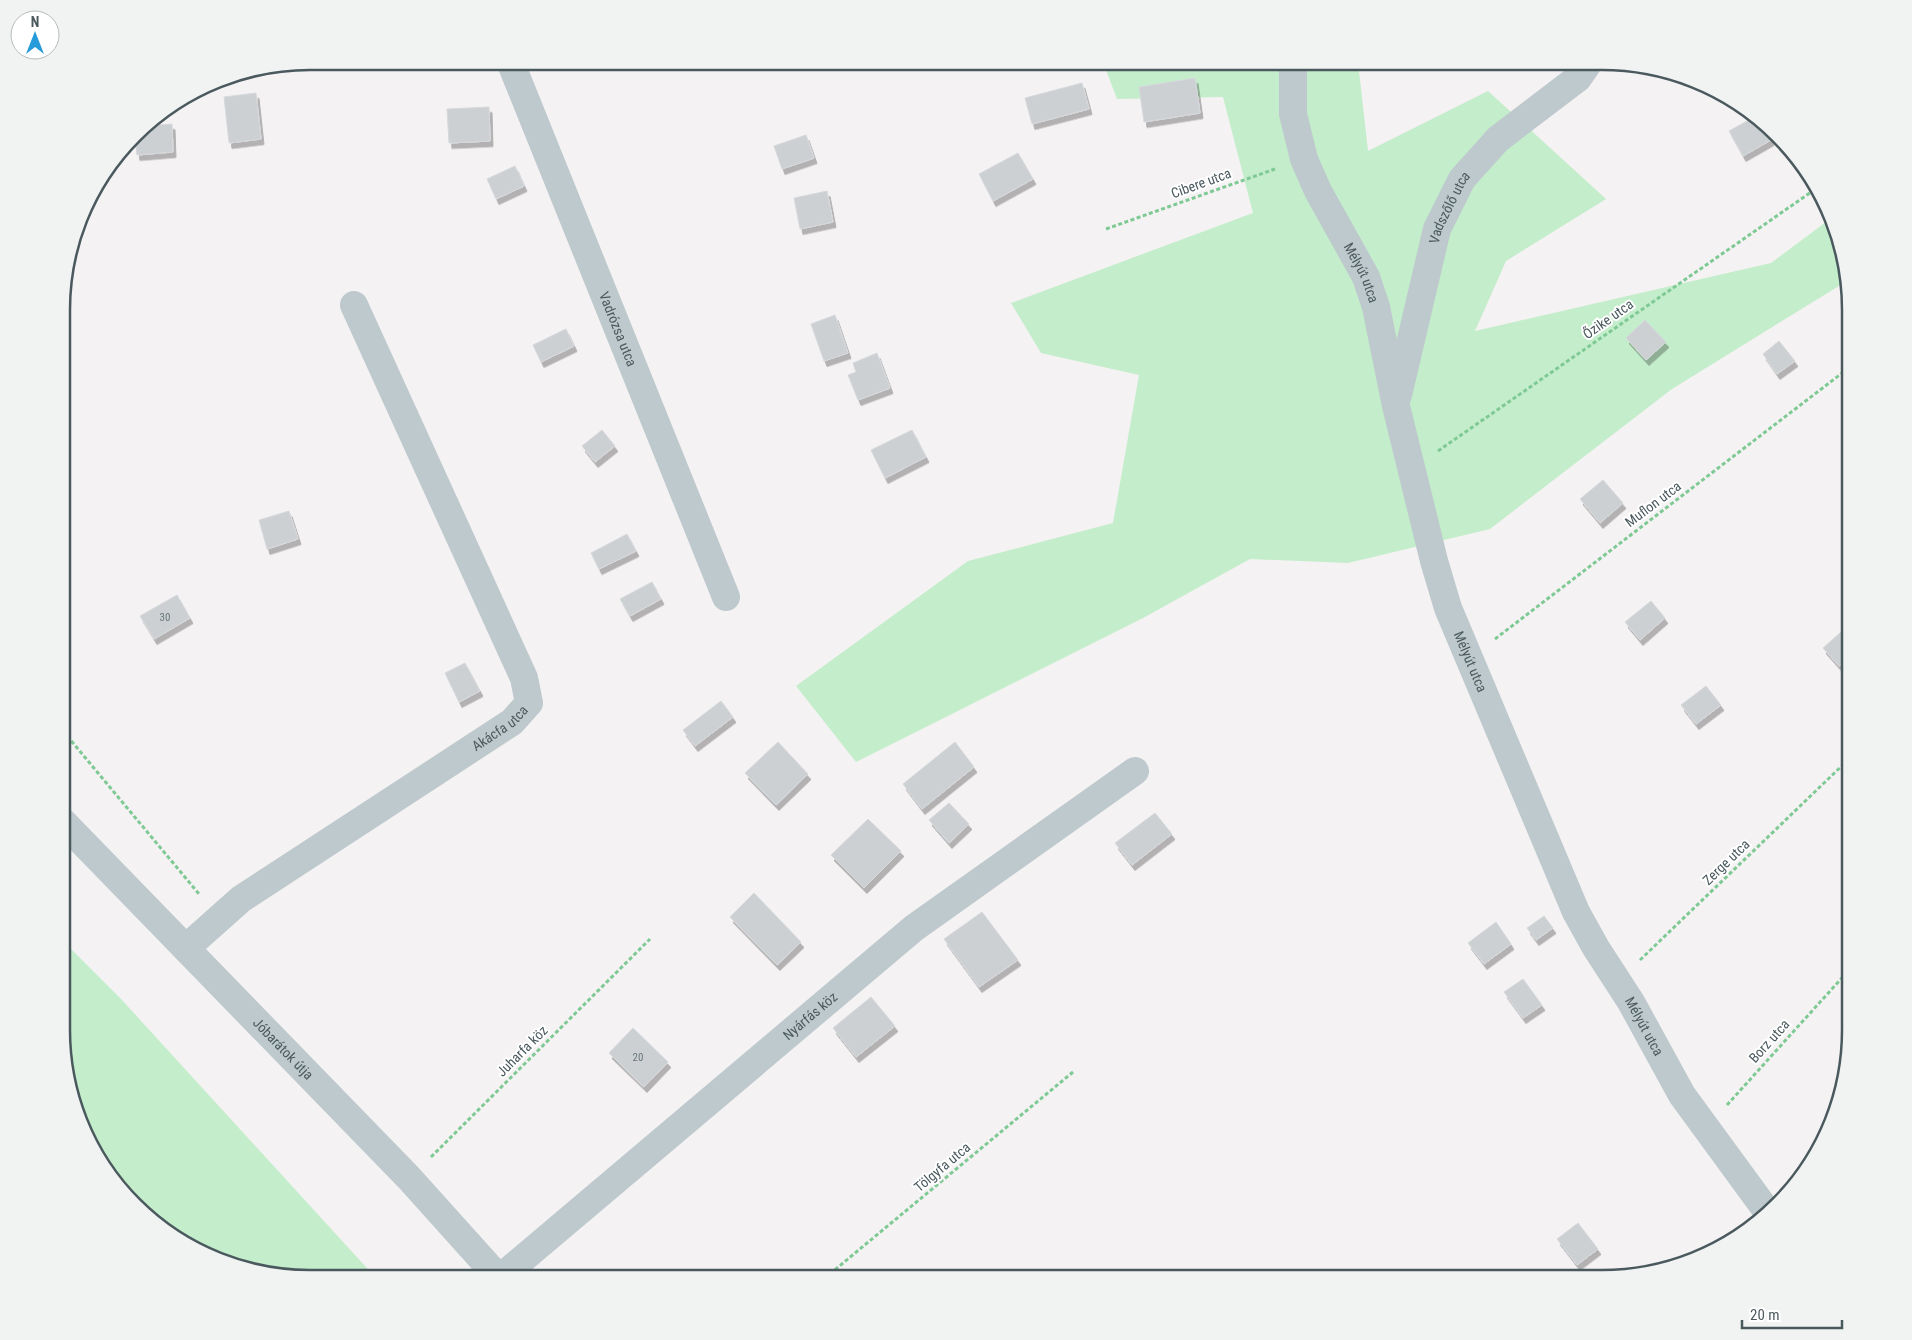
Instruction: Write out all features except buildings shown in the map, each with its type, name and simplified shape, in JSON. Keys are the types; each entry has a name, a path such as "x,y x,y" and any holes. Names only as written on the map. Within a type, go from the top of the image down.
{"street":[{"name":"Vadrózsa utca","path":"514,70 726,597"},
{"name":"Mélyút utca","path":"1292,70 1293,114 1304,159 1318,191 1366,277 1385,344 1396,406 1434,562 1448,608 1469,659 1576,912 1618,982 1662,1062 1705,1129 1764,1207"},
{"name":"Vadszőlő utca","path":"1396,406 1437,229 1462,179 1498,139 1578,78 1584,70"},
{"name":"Akácfa utca","path":"186,948 241,900 512,722 529,703 524,678 354,305"},
{"name":"Nyárfás köz","path":"509,1270 914,928 1134,771"},
{"name":"Jóbarátok útja","path":"70,829 409,1178 493,1270"}],"path":[{"name":"Cibere utca","path":"1106,229 1304,159"},
{"name":"Őzike utca","path":"1412,469 1811,192"},
{"name":"Muflon utca","path":"1469,659 1842,373"},
{"path":"70,739 219,918"},
{"name":"Zerge utca","path":"1618,982 1842,766"},
{"name":"Juharfa köz","path":"409,1178 650,939"},
{"name":"Borz utca","path":"1705,1129 1842,978"},
{"name":"Tölgyfa utca","path":"835,1270 1073,1072"}],"green space":[{"path":"1106,70 1359,70 1368,151 1488,91 1606,199 1506,261 1475,331 1771,263 1825,222 1834,248 1840,285 1672,389 1490,529 1348,563 1250,559 1143,618 856,762 796,686 968,561 1113,523 1139,375 1041,353 1011,303 1253,213 1223,97 1117,99"},
{"path":"70,948 121,999 369,1270 294,1269 248,1262 218,1252 190,1238 140,1200 102,1150 88,1122 78,1092 72,1061 70,1030"}]}
